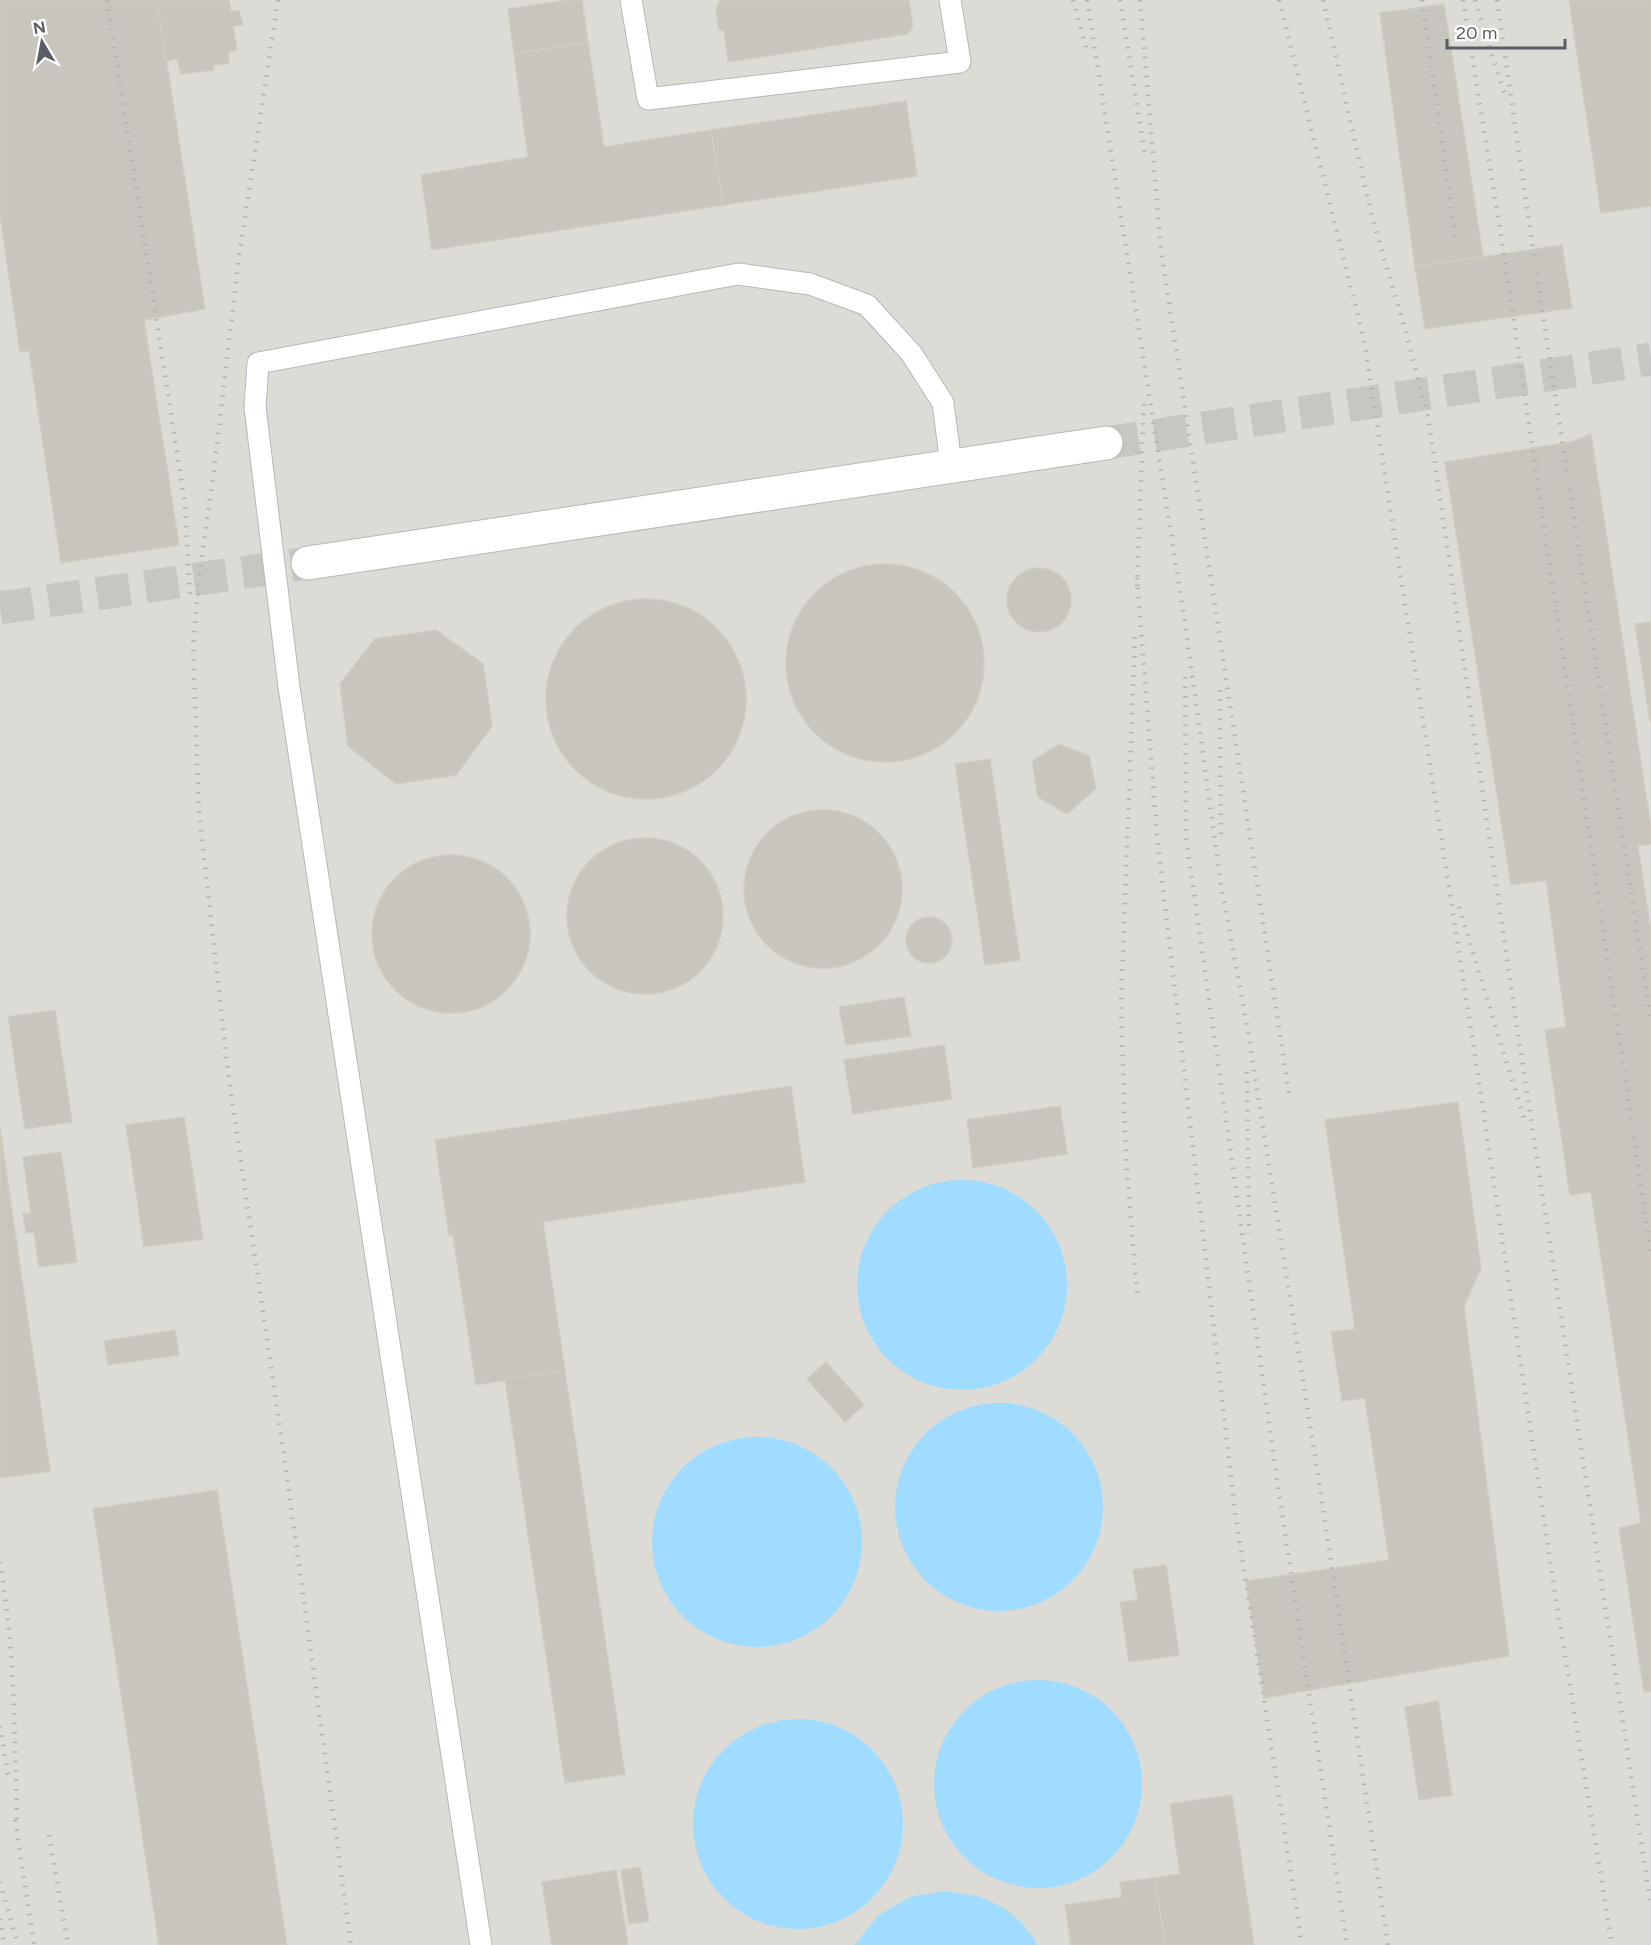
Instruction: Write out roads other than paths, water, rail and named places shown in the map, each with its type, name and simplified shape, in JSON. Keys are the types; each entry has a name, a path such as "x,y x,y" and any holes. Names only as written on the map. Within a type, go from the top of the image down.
{"street":[{"path":"308,563 1106,443"}],"lane":[{"path":"631,0 648,99 960,62 950,0"},
{"path":"481,1945 289,687 255,407 258,363 738,274 810,284 867,305 911,353 943,403 951,465"}],"water":[{"path":"962,1180 982,1182 1002,1188 1020,1198 1036,1211 1049,1227 1059,1245 1065,1265 1067,1285 1065,1305 1059,1325 1049,1343 1036,1359 1020,1372 1002,1382 982,1388 962,1390 942,1388 922,1382 904,1372 888,1359 875,1343 865,1325 859,1305 857,1285 859,1265 865,1245 875,1227 888,1211 904,1198 922,1188 942,1182"},
{"path":"989,1403 1009,1403 1029,1407 1048,1415 1073,1433 1086,1449 1095,1467 1103,1497 1099,1537 1095,1547 1086,1565 1073,1581 1057,1594 1029,1607 1009,1611 989,1611 969,1607 950,1599 933,1588 918,1573 899,1537 895,1517 895,1497 899,1477 907,1458 918,1441 933,1426 969,1407"},
{"path":"757,1437 777,1439 806,1449 824,1461 838,1475 854,1502 860,1522 862,1542 860,1562 850,1591 838,1609 824,1623 797,1639 777,1645 757,1647 737,1645 708,1635 690,1623 676,1609 660,1582 654,1562 652,1542 654,1522 664,1493 676,1475 690,1461 717,1445 737,1439"},
{"path":"1028,1680 1048,1680 1078,1687 1096,1697 1112,1710 1125,1726 1135,1744 1142,1784 1135,1824 1125,1842 1112,1858 1096,1871 1078,1881 1048,1888 1028,1888 998,1881 972,1865 957,1850 941,1824 934,1794 934,1774 941,1744 957,1718 972,1703 998,1687"},
{"path":"788,1719 808,1719 828,1723 848,1731 879,1757 891,1774 899,1794 903,1824 899,1854 891,1874 865,1905 848,1917 828,1925 808,1929 788,1929 768,1925 748,1917 717,1891 705,1874 697,1854 693,1834 693,1814 697,1794 705,1774 731,1743 748,1731 768,1723"},
{"path":"944,1891 976,1896 1003,1908 1020,1921 1037,1945 854,1945 879,1915 910,1897"}],"tunnel":[{"path":"1106,443 1651,359"},
{"path":"0,608 308,563"}],"railway":[{"path":"107,0 185,504 190,598"},
{"path":"278,0 239,257 200,569 193,646 199,812 228,1072 285,1463 351,1945"},
{"path":"1073,0 1088,55"},
{"path":"1087,0 1185,623 1221,885 1247,1026 1320,1488 1388,1945"},
{"path":"1120,0 1145,155"},
{"path":"1140,0 1161,250 1289,1094"},
{"path":"1279,0 1364,340 1472,1036 1555,1594 1612,1945"},
{"path":"1323,0 1373,221 1428,416 1516,1021 1651,1907"},
{"path":"1422,0 1456,241"},
{"path":"1463,0 1504,254 1651,1255"},
{"path":"1475,0 1504,92"},
{"path":"1497,0 1651,1022"},
{"path":"1137,586 1144,403"},
{"path":"1137,578 1157,836 1235,1512 1302,1945"},
{"path":"1135,637 1121,1005 1126,1160 1137,1293"},
{"path":"1185,677 1186,837 1280,1500 1347,1945"},
{"path":"1220,690 1221,834"},
{"path":"1459,907 1525,1122"},
{"path":"1247,1072 1249,1234"},
{"path":"0,1562 9,1628 15,1727 17,1827"},
{"path":"0,1726 9,1782"},
{"path":"15,1820 34,1945"},
{"path":"49,1835 68,1945"},
{"path":"0,1882 18,1945"},
{"path":"0,1919 4,1945"}]}
